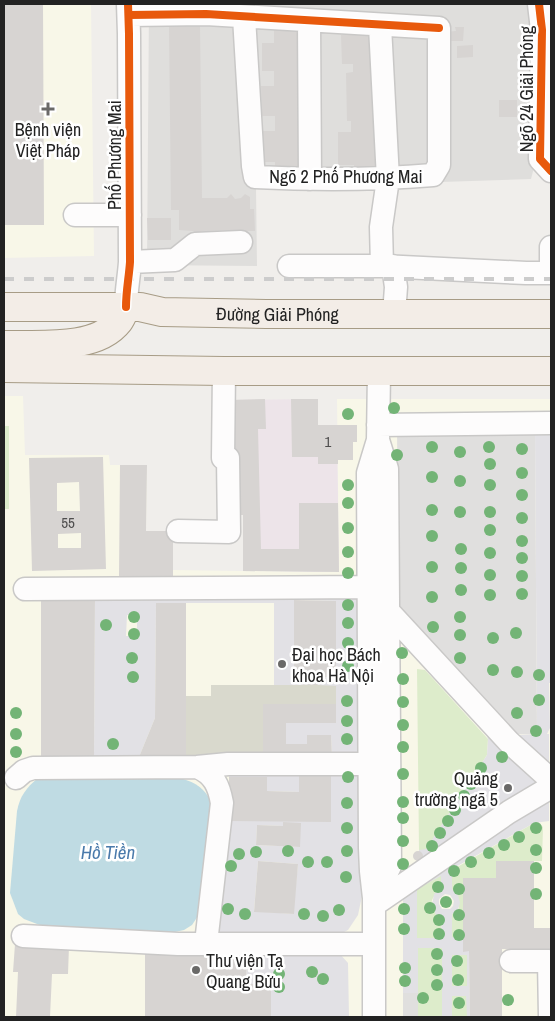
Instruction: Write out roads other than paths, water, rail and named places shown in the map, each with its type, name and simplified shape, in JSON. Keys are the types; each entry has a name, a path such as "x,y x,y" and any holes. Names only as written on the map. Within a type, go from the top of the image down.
{"main road":[{"path":"4,345 70,343 93,339 119,321 126,307"},
{"name":"Đường Giải Phóng","path":"4,308 140,307 162,312 551,314"},
{"path":"4,368 379,372 551,371"}],"street":[{"name":"Ngõ 24 Giải Phóng","path":"539,4 542,30 540,159 551,171"},
{"name":"Ngõ 2 Phố Phương Mai","path":"128,9 205,9 244,17 439,28 439,165 433,176 388,179 310,180 255,177 244,17"},
{"name":"Phố Phương Mai","path":"126,307 126,289 129,279 130,262 128,9"},
{"path":"309,22 310,180"},
{"path":"380,26 388,179 381,227 388,266 396,287 394,314"},
{"path":"74,215 130,215"},
{"path":"130,262 175,260 195,244 241,242"},
{"path":"289,266 388,266 551,273 551,247"},
{"path":"178,531 229,532 228,458 223,458 224,371"},
{"path":"374,901 390,866 379,612 369,587 368,473 378,432 379,372"},
{"path":"378,432 551,423"},
{"path":"374,1017 374,901 371,872 370,764 387,468 378,432"},
{"path":"25,589 369,587"},
{"path":"379,612 509,742 551,780"},
{"path":"16,778 24,771 33,768 197,767 228,764 370,764"},
{"path":"197,767 211,775 220,792 222,803 206,943"},
{"path":"374,901 509,812 551,787"},
{"path":"23,936 178,944 374,944"},
{"path":"510,961 549,961 550,1017"}],"water":[{"name":"Hồ Tiền","path":"38,778 180,778 191,782 204,791 213,806 202,910 192,925 184,930 175,932 45,927 24,919 18,914 10,893 17,811 24,793"}],"railway":[{"path":"4,279 551,279"}],"place":[{"name":"Bệnh viện Việt Pháp","path":"48,109"},
{"name":"Đại học Bách khoa Hà Nội","path":"282,664"},
{"name":"Quảng trường ngã 5","path":"508,788"},
{"name":"Thư viện Tạ Quang Bửu","path":"196,970"}]}
